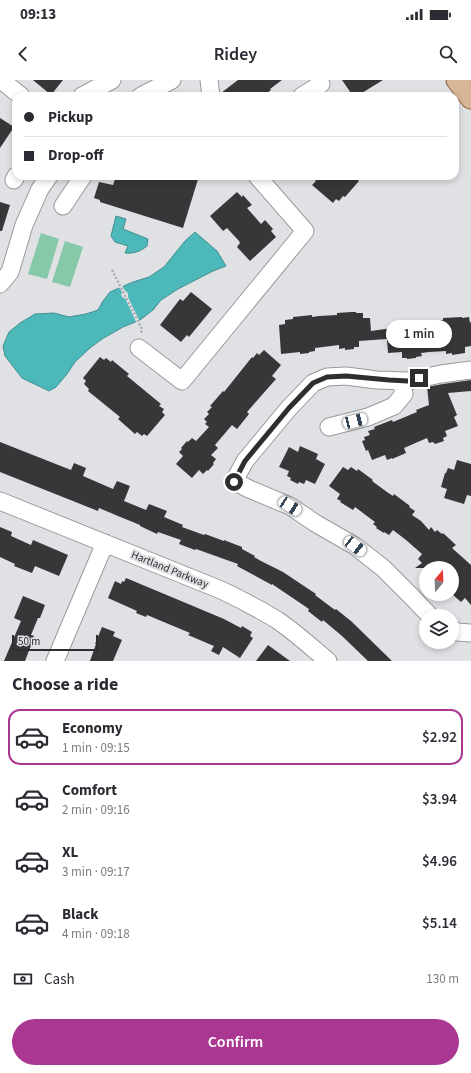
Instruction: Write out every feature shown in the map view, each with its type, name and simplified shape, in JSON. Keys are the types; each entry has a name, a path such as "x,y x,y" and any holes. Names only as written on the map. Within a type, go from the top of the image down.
{"main road":[{"path":"457,80 471,98"}],"street":[{"path":"1,80 16,92"},
{"path":"90,92 112,80"},
{"path":"150,92 172,80"},
{"path":"209,80 210,92"},
{"path":"311,92 322,87"},
{"path":"0,284 10,272 24,225 40,190 46,180"},
{"path":"64,206 80,180"},
{"path":"139,348 182,381 305,232 267,180"},
{"path":"423,609 383,568 355,546 290,506 234,482 245,461 289,408 313,383 327,377 346,376 377,380 408,381 440,374 471,370"},
{"path":"329,427 368,417 394,406 404,394 401,380"},
{"name":"Hartland Parkway","path":"0,501 222,590 277,620 303,639 328,661"},
{"path":"54,661 105,543"},
{"path":"459,632 471,633"}],"path":[{"path":"112,270 142,329"}],"green space":[{"path":"41,233 59,239 47,279 28,274"},
{"path":"65,241 83,247 70,287 52,282"}],"water":[{"path":"116,216 126,219 123,229 148,239 147,246 137,252 125,253 128,246 115,242 111,236"},
{"path":"195,232 217,251 226,266 178,289 161,300 153,310 140,320 123,327 102,339 75,362 56,387 49,391 22,378 5,356 3,346 9,332 20,323 35,314 54,313 69,317 98,310 110,292 149,277 164,267 185,241"}],"pier":[{"path":"122,285 128,294 140,322 137,324 125,298 121,295 122,292 118,286"}],"building":[{"path":"33,80 63,80 53,92 47,92"},
{"path":"238,80 282,80 268,92 222,92"},
{"path":"342,80 383,80 364,92 350,92"},
{"path":"0,118 12,126 12,130 0,148"},
{"path":"115,180 198,180 183,228 100,202 100,200 94,198 99,182 113,185"},
{"path":"315,180 359,181 345,197 343,196 339,201 336,199 333,203 312,185 316,181"},
{"path":"237,192 242,197 243,195 252,205 247,208 261,224 265,220 273,229 271,231 276,237 250,261 237,247 240,243 239,241 227,228 223,231 210,216"},
{"path":"0,202 10,205 2,231 0,231"},
{"path":"191,292 212,309 189,337 187,335 181,342 160,325 180,299 183,301"},
{"path":"356,312 363,313 363,318 370,318 371,331 392,328 392,324 399,323 418,321 418,323 443,320 443,318 469,317 470,323 471,322 471,346 465,347 465,353 452,355 452,353 446,354 446,351 429,352 421,353 422,356 416,358 407,359 402,358 402,352 388,353 387,339 359,341 359,347 354,347 354,349 339,349 339,345 315,348 315,351 309,353 300,354 300,352 281,354 279,325 285,324 285,320 293,319 293,317 312,315 312,317"},
{"path":"264,350 281,365 272,376 276,379 247,412 249,414 237,429 232,425 215,445 218,448 211,455 216,459 213,463 214,464 203,474 199,470 192,478 176,464 183,456 179,452 182,449 181,448 192,438 196,441 209,427 205,424 207,422 204,419 209,414 207,412 212,407 210,406 223,391 224,392 252,357 253,358 257,353 259,355"},
{"path":"100,357 104,360 106,358 111,362 112,360 129,374 127,376 161,404 159,406 164,409 162,412 165,415 147,436 144,434 142,436 137,432 135,434 118,419 120,417 88,391 89,389 84,384 86,381 83,378"},
{"path":"471,380 471,391 448,393 457,415 454,417 458,426 445,431 447,436 443,438 444,441 435,444 433,442 429,443 427,438 404,448 406,453 392,459 387,460 385,455 372,460 362,441 365,440 364,437 370,435 368,431 392,420 393,422 417,412 416,410 429,405 427,387"},
{"path":"0,442 71,470 74,463 86,468 83,476 113,489 117,481 130,486 124,501 146,510 149,504 167,511 164,517 183,525 182,527 242,547 242,549 255,556 254,557 283,572 316,594 315,595 335,610 336,609 351,621 392,661 368,661 323,620 322,622 308,611 309,609 272,584 237,566 238,564 179,544 181,540 158,532 157,534 140,525 99,508 98,511 0,472"},
{"path":"300,446 318,454 316,459 325,464 315,484 306,480 304,484 299,482 298,484 290,480 291,478 287,476 289,471 279,467 289,447 298,452"},
{"path":"457,460 471,464 471,496 467,495 464,504 444,498 447,489 441,487 445,473 448,468 454,470"},
{"path":"343,467 348,470 351,467 357,471 358,469 387,492 393,496 394,494 410,506 409,507 415,511 412,515 421,521 429,530 431,527 435,532 437,530 442,534 443,533 456,545 452,548 471,565 471,605 465,598 461,602 459,600 459,561 420,561 418,559 422,554 406,540 393,530 389,535 376,528 377,527 373,524 375,522 355,507 353,510 340,502 341,501 337,499 340,494 329,486"},
{"path":"0,527 12,532 11,536 31,545 33,540 68,555 59,576 35,566 32,573 14,566 15,564 0,557"},
{"path":"126,578 224,619 241,628 242,626 252,632 250,636 253,638 240,658 223,647 219,655 211,651 214,646 188,635 190,633 147,615 146,617 136,613 137,611 108,598 115,581 121,584"},
{"path":"23,596 45,605 31,635 34,636 25,661 4,661 21,621 14,618"},
{"path":"102,627 115,632 113,636 122,640 113,661 90,661 95,644"},
{"path":"268,645 290,661 256,661"}],"route":[{"path":"234,482 245,461 289,408 313,383 327,377 346,376 377,380 408,381 419,378"}]}
